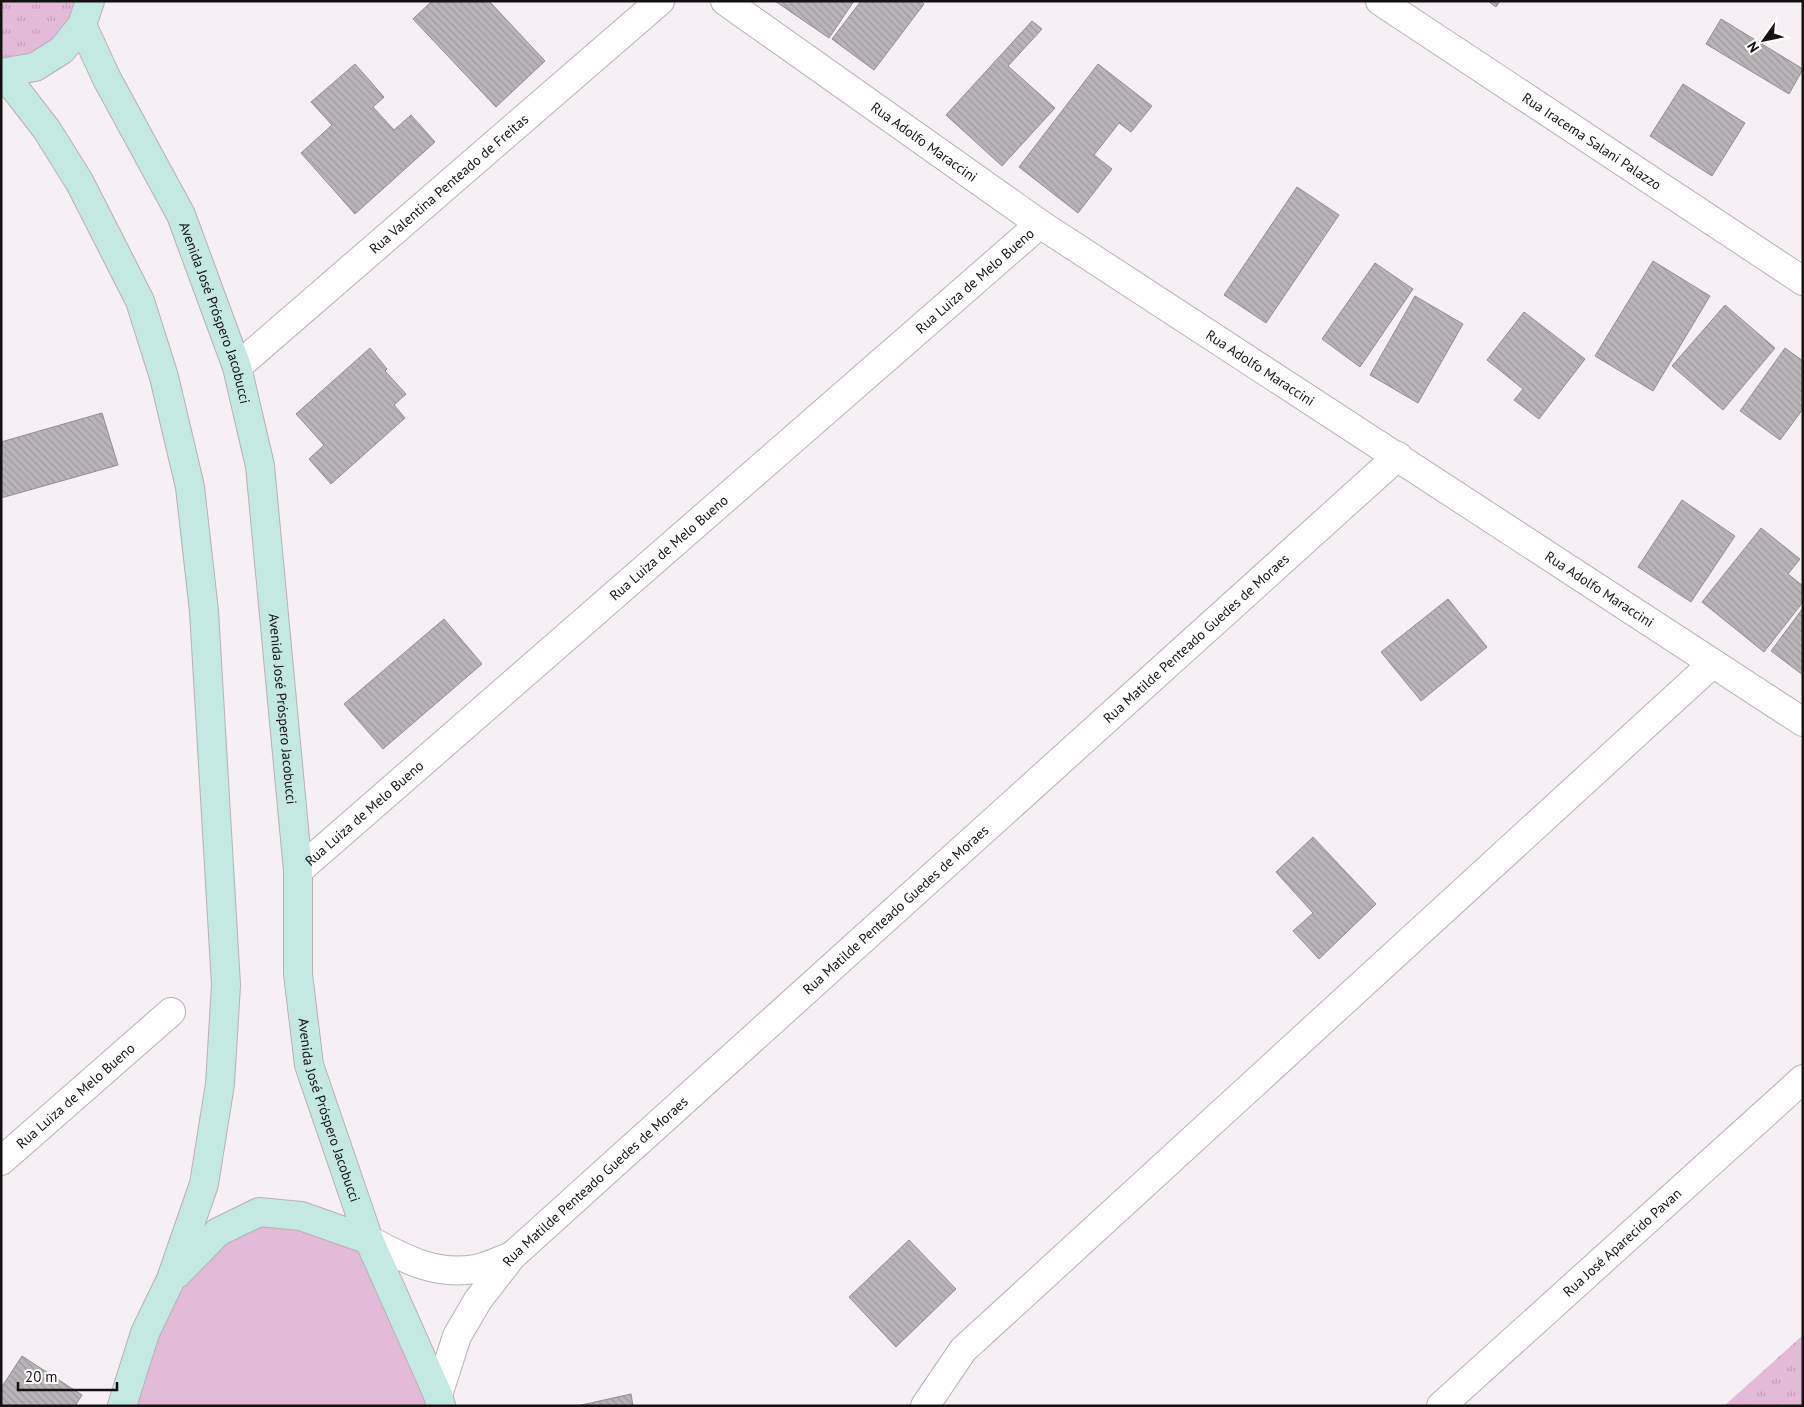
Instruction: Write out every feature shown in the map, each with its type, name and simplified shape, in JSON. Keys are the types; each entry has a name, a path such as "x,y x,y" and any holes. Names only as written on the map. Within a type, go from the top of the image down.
{"main road":[{"name":"Avenida José Próspero Jacobucci","path":"86,13 107,79 182,215 237,367 260,466 298,871 298,974 309,1065 369,1240 439,1400"},
{"path":"86,13 62,50 35,67 2,73 47,130 80,183 140,302 164,376 190,487 204,611 226,985 220,1084 204,1184 172,1279 145,1333 122,1406"},
{"path":"172,1279 218,1232 259,1212 301,1216 369,1240"}],"street":[{"name":"Rua Valentina Penteado de Freitas","path":"237,367 660,1"},
{"name":"Rua Adolfo Maraccini","path":"725,1 1040,224 1803,722"},
{"name":"Rua Iracema Salani Palazzo","path":"1380,1 1803,281"},
{"name":"Rua Luiza de Melo Bueno","path":"298,871 1040,224"},
{"name":"Rua Matilde Penteado Guedes de Moraes","path":"439,1400 457,1336 478,1300 512,1256 1398,456"},
{"path":"925,1406 963,1350 1712,664"},
{"name":"Rua Luiza de Melo Bueno","path":"1,1161 171,1012"},
{"name":"Rua José Aparecido Pavan","path":"1441,1406 1803,1079"},
{"path":"369,1240 404,1259 438,1270 475,1269 512,1256"}],"green space":[{"path":"1,1 76,1 65,25 49,44 27,55 1,60"},
{"path":"259,1212 369,1240 441,1406 122,1406 171,1279"},
{"path":"1803,1335 1803,1406 1724,1406"}],"building":[{"path":"432,1 489,1 545,61 496,107 413,19"},
{"path":"775,1 854,1 829,38"},
{"path":"861,1 920,1 924,4 874,70 832,39"},
{"path":"1488,1 1500,1 1496,7"},
{"path":"1721,19 1803,69 1789,94 1706,44"},
{"path":"1032,21 1042,29 1008,66 1055,108 1002,166 946,115"},
{"path":"355,64 384,97 373,107 394,130 411,115 435,142 355,214 301,153 332,125 311,102"},
{"path":"1098,64 1152,106 1131,132 1119,123 1094,155 1112,169 1078,213 1019,167"},
{"path":"1683,84 1745,123 1712,176 1650,136"},
{"path":"1297,187 1339,215 1266,323 1224,295"},
{"path":"1653,261 1710,296 1653,391 1595,356"},
{"path":"1375,263 1413,289 1360,367 1322,339"},
{"path":"1415,296 1463,324 1418,403 1370,375"},
{"path":"1725,305 1775,348 1723,410 1672,366"},
{"path":"1524,312 1585,359 1539,419 1514,400 1523,389 1487,360"},
{"path":"370,348 387,369 385,371 406,394 394,405 405,418 331,484 309,459 324,445 296,414"},
{"path":"1785,348 1803,361 1803,409 1780,440 1740,411"},
{"path":"102,413 118,465 1,498 1,442"},
{"path":"1682,500 1735,536 1691,602 1638,567"},
{"path":"1761,528 1800,559 1788,574 1803,586 1803,602 1764,652 1702,602"},
{"path":"1448,599 1487,647 1421,701 1381,652"},
{"path":"1803,608 1803,675 1771,651"},
{"path":"444,619 482,664 383,749 344,704"},
{"path":"1313,837 1376,904 1319,959 1293,931 1313,913 1276,872"},
{"path":"909,1240 956,1289 896,1347 849,1297"},
{"path":"22,1356 82,1395 75,1406 1,1405 1,1388"},
{"path":"631,1394 633,1406 577,1406"}]}
